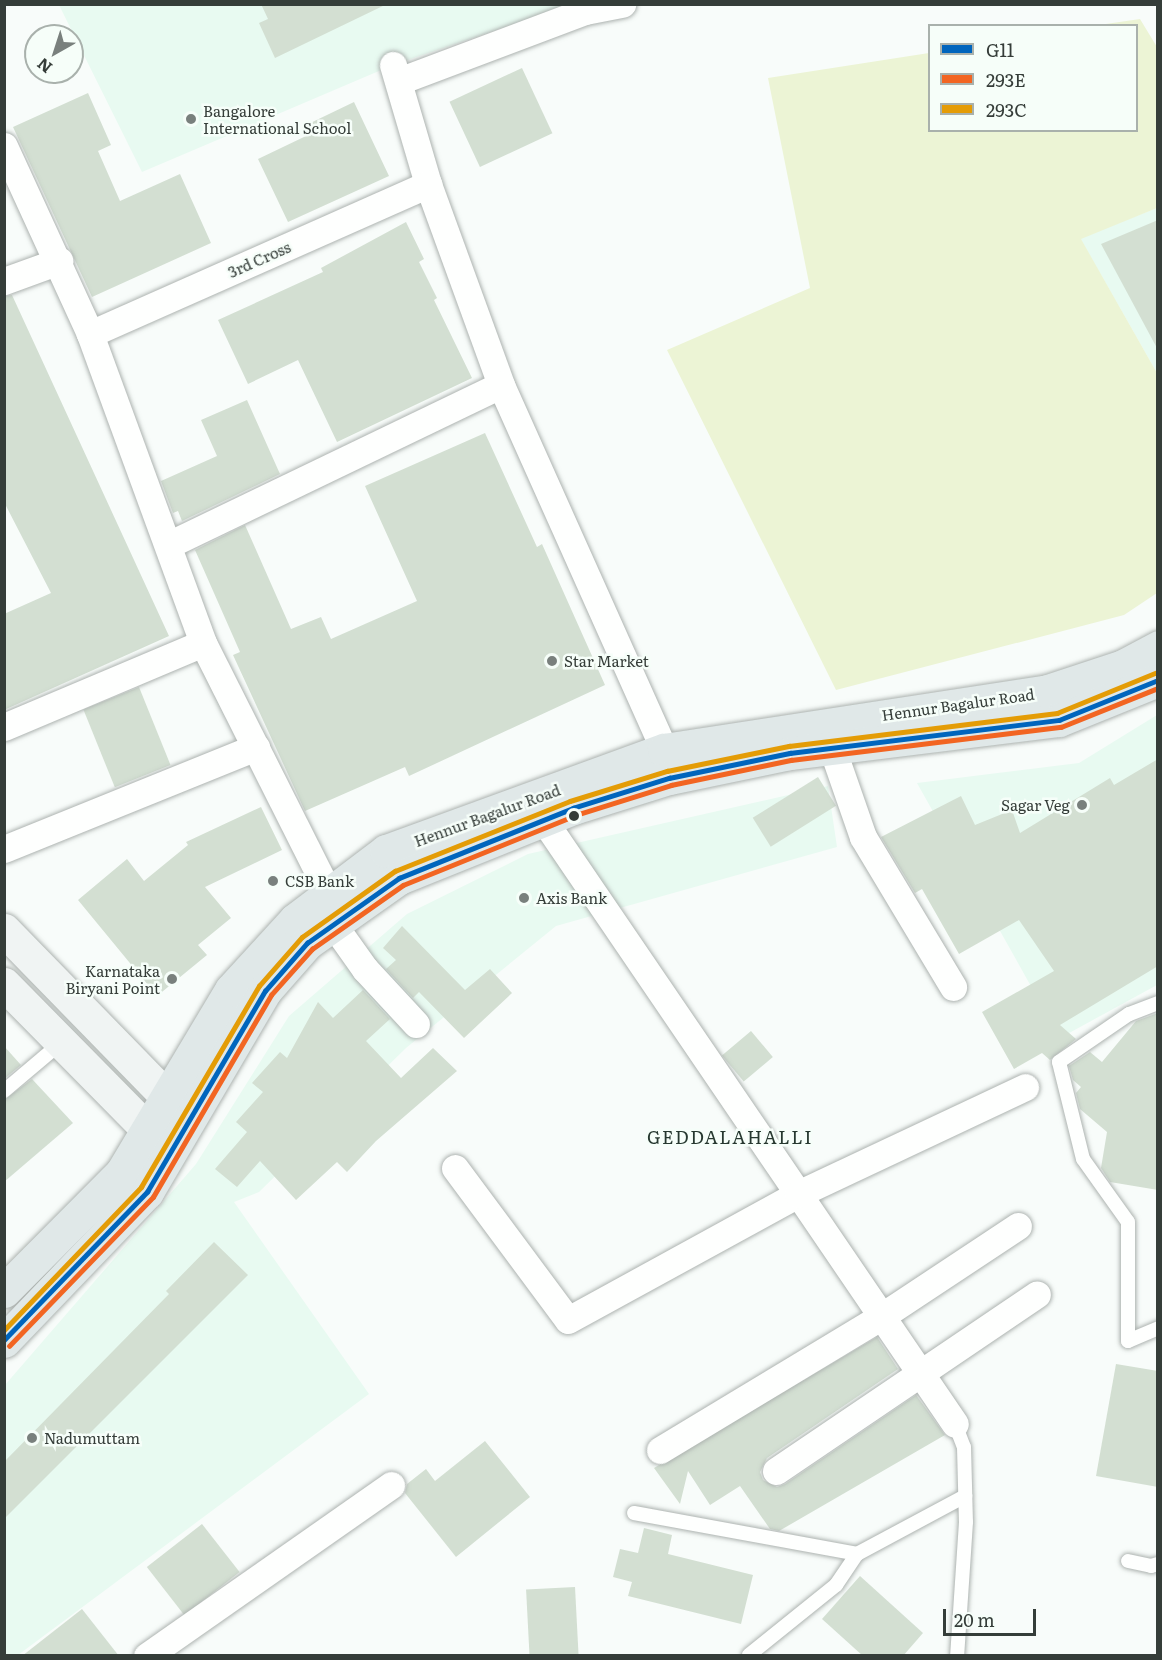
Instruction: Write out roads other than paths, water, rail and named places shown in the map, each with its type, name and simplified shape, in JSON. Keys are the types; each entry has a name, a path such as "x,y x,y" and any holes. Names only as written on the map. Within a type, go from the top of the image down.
{"main road":[{"name":"Hennur Bagalur Road","path":"4,1341 147,1192 161,1138 180,1106 265,991 307,943 331,909 536,810 667,764 1048,691 1123,666 1158,647"},
{"name":"Hennur Bagalur Road","path":"667,764 832,748 1059,720 1158,680"},
{"path":"4,930 180,1106"},
{"path":"4,984 161,1138"},
{"name":"Hennur Bagalur Road","path":"4,1291 122,1172 161,1138"}],"street":[{"path":"622,4 585,11 396,73 428,184 501,385 667,764"},
{"path":"4,146 59,261 90,334 203,643 256,747 331,909 365,969 416,1024"},
{"name":"3rd Cross","path":"90,334 428,184"},
{"path":"4,281 59,261"},
{"path":"168,545 501,385"},
{"path":"4,727 203,643"},
{"path":"4,849 256,747"},
{"path":"832,748 863,837 953,987"},
{"path":"536,810 955,1424"},
{"path":"455,1168 568,1320 798,1194 1025,1087"},
{"path":"660,1450 882,1316 1018,1226"},
{"path":"776,1471 921,1376 1037,1294"},
{"path":"147,1656 391,1485"}],"lane":[{"path":"1158,1003 1129,1014 1059,1062 1083,1159 1128,1222 1128,1341 1158,1328"},
{"path":"4,1091 62,1042"},
{"path":"955,1424 964,1447 965,1496 957,1656"},
{"path":"749,1655 836,1585 857,1554 965,1496"},
{"path":"634,1513 857,1554"},
{"path":"1128,1561 1151,1566 1158,1564"}],"place":[{"name":"Bangalore International School","path":"191,119"},
{"name":"Star Market","path":"552,661"},
{"name":"Sagar Veg","path":"1082,805"},
{"name":"CSB Bank","path":"273,881"},
{"name":"Axis Bank","path":"524,898"},
{"name":"Karnataka Biryani Point","path":"172,979"},
{"name":"Nadumuttam","path":"32,1438"}],"district":[{"name":"GEDDALAHALLI","path":"730,1137"}]}
